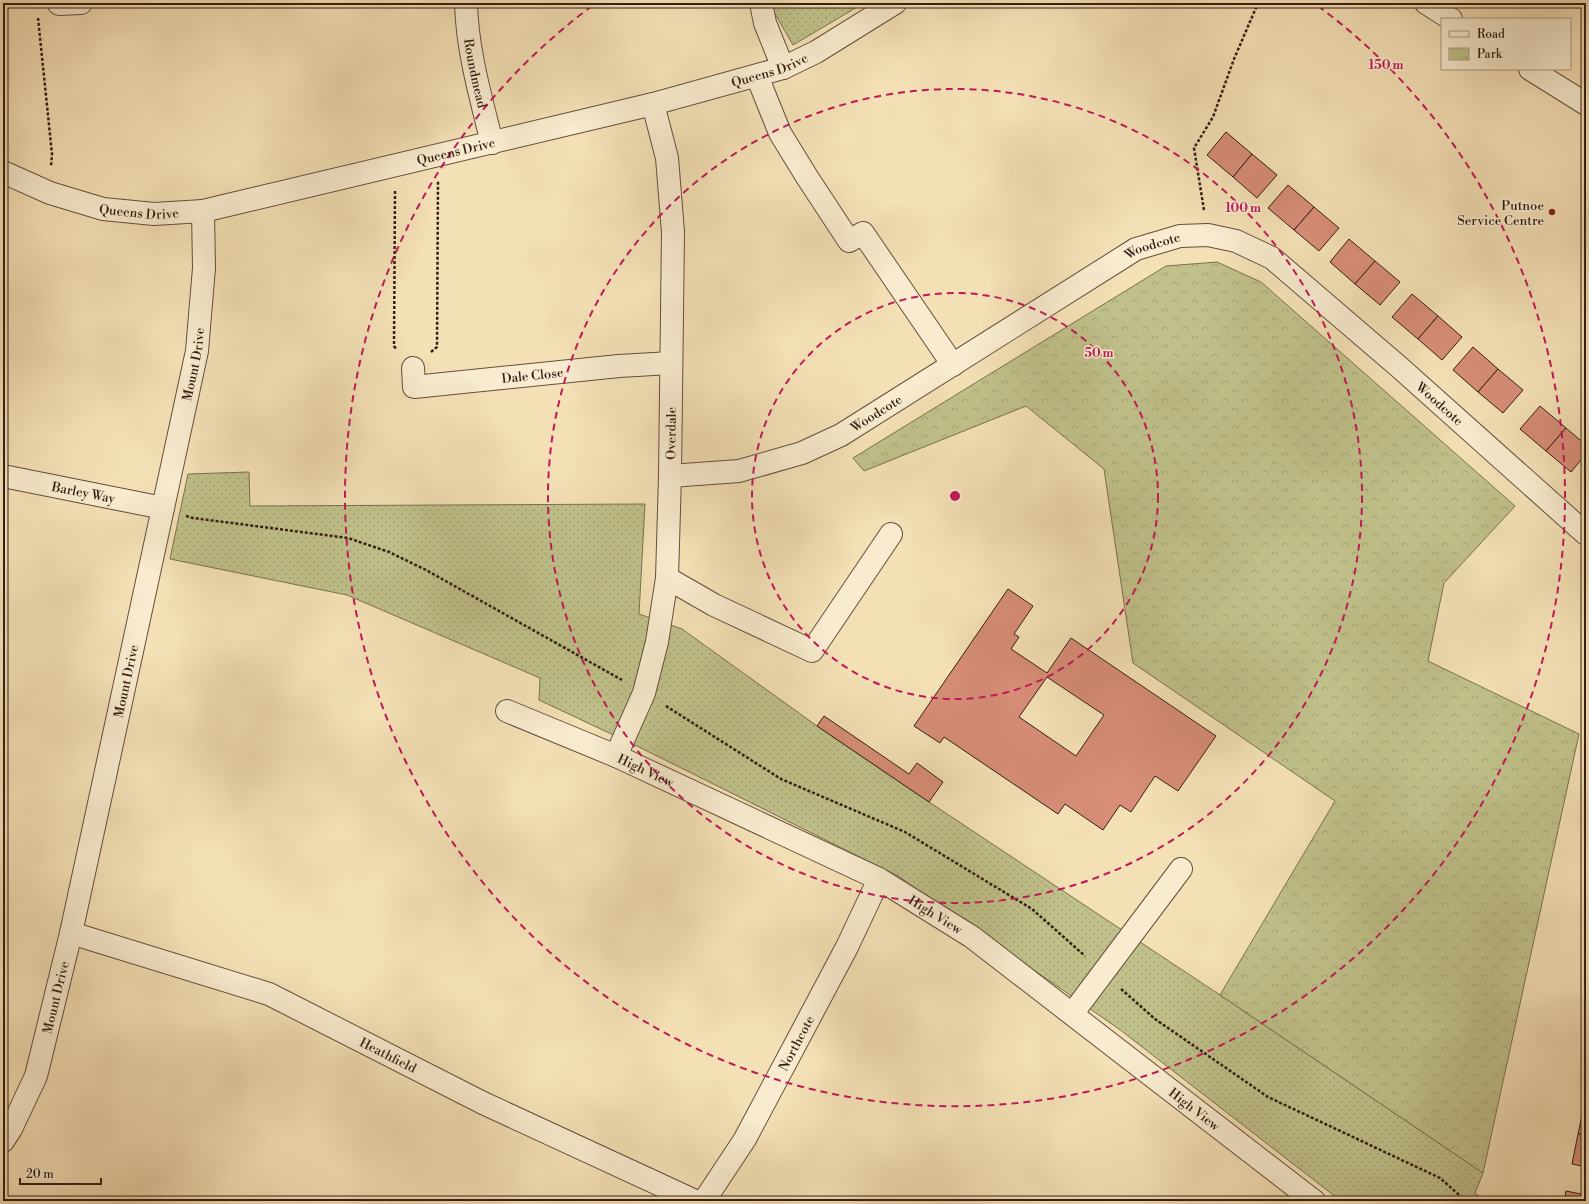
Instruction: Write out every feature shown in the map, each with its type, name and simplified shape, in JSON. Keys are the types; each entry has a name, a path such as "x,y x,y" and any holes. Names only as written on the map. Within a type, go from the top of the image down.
{"street":[{"path":"59,4 81,3"},
{"name":"Roundmead","path":"466,3 466,19 478,89 492,143"},
{"path":"761,3 765,23 783,68"},
{"name":"Queens Drive","path":"3,172 50,193 103,209 154,214 203,211 653,104 757,76 783,68 816,52 895,3"},
{"path":"1426,3 1449,18"},
{"path":"1532,70 1586,104"},
{"path":"757,76 780,133 807,178 849,241 863,234 953,365"},
{"name":"Overdale","path":"616,756 644,693 657,642 667,578 670,476 673,232 667,158 653,104"},
{"name":"Mount Drive","path":"3,1141 11,1130 36,1076 71,933 197,351 204,268 203,211"},
{"name":"Woodcote","path":"670,476 739,471 802,453 841,435 1136,249 1180,236 1208,235 1236,241 1272,258 1398,366 1586,534"},
{"name":"Dale Close","path":"412,368 414,387 619,366 671,363"},
{"name":"Barley Way","path":"3,476 163,508"},
{"path":"667,578 714,605 812,651 891,534"},
{"name":"High View","path":"508,711 616,756 879,880 972,937 1314,1201"},
{"path":"1072,1014 1104,973 1126,940 1181,869"},
{"name":"Northcote","path":"704,1201 745,1139 847,947 879,880"},
{"name":"Heathfield","path":"71,933 269,994 483,1103 696,1201"}],"path":[{"path":"1208,235 1194,148 1213,117 1234,59 1258,3"},
{"path":"37,11 52,154 50,193"},
{"path":"396,166 394,346 412,368 437,347 438,156"},
{"path":"163,508 193,518 348,538 389,552 426,570 644,693 780,779 905,832 1032,909 1155,1019 1268,1097 1440,1178 1466,1201"}],"green space":[{"path":"773,3 864,3 793,45 774,12"},
{"path":"1217,262 1261,282 1515,506 1444,583 1428,661 1579,734 1483,1173 1220,995 1335,801 1133,663 1104,469 1026,406 864,471 853,458 1166,266"},
{"path":"249,472 250,506 645,504 639,614 682,629 817,726 1220,995 1483,1173 1475,1193 1484,1201 1341,1201 1119,1029 898,876 639,747 539,700 540,678 347,595 170,559 188,474"}],"building":[{"path":"1226,132 1252,154 1233,177 1207,155"},
{"path":"1252,154 1277,175 1257,198 1233,177"},
{"path":"1288,185 1314,207 1294,230 1268,208"},
{"path":"1314,207 1339,228 1319,251 1294,230"},
{"path":"1349,239 1375,261 1355,284 1330,262"},
{"path":"1375,261 1400,282 1380,305 1355,284"},
{"path":"1412,294 1438,316 1418,339 1392,317"},
{"path":"1438,316 1462,337 1442,360 1418,339"},
{"path":"1473,347 1498,369 1478,392 1453,370"},
{"path":"1498,369 1523,390 1503,413 1478,392"},
{"path":"1540,406 1566,428 1546,451 1520,429"},
{"path":"1566,428 1586,445 1586,454 1571,472 1546,451"},
{"path":"1008,589 1033,606 1014,634 1019,637 1011,649 1047,673 1071,638 1216,736 1178,791 1155,776 1131,812 1120,805 1103,830 1065,804 1058,814 944,737 940,743 914,726","holes":["1047,677 1104,715 1076,756 1019,717"]},
{"path":"824,716 909,774 917,763 943,782 929,802 817,726"},
{"path":"1584,1105 1586,1106 1586,1135 1578,1134"},
{"path":"1578,1134 1586,1135 1586,1167 1572,1164"},
{"path":"1566,1191 1586,1195 1586,1201 1564,1201"}],"place":[{"name":"Putnoe Service Centre","path":"1552,212"}]}
